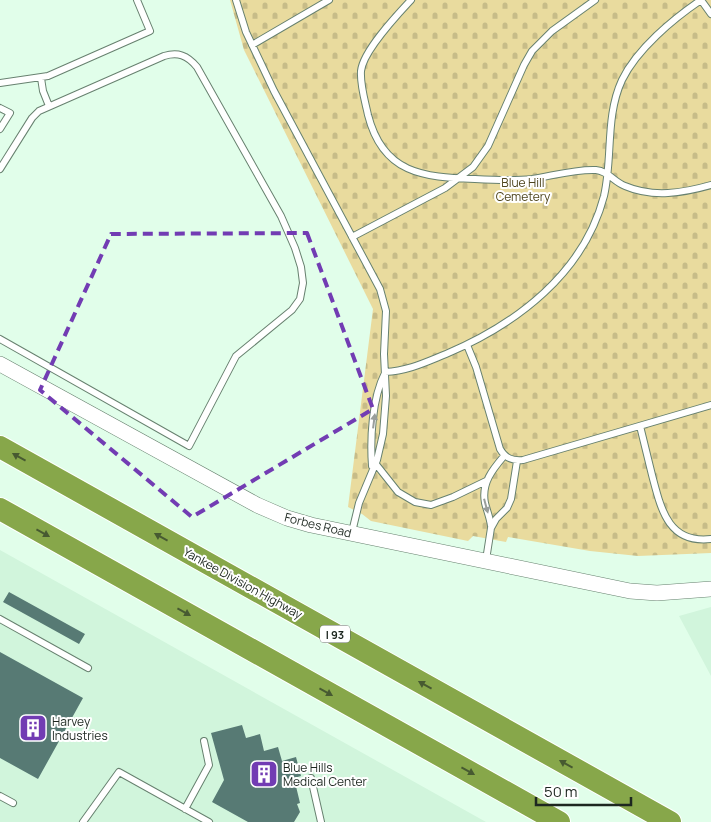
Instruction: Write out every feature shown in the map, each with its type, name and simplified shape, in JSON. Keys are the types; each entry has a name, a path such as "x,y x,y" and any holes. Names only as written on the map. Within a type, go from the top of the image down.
{"highway":[{"name":"Yankee Division Highway","path":"0,447 670,822"},
{"path":"0,509 559,822"}],"street":[{"name":"Forbes Road","path":"0,364 267,510 298,522 630,590 668,592 711,589"}],"lane":[{"path":"0,83 41,78 56,73 150,31 137,0"},
{"path":"236,0 252,45 282,107 380,289 385,303 384,354 386,396 383,434 374,466 359,503 351,534"},
{"path":"252,45 329,0"},
{"path":"411,0 368,52 362,64 362,84 370,121 384,150 404,166 421,174 460,178 520,180 593,170 608,174 624,186 649,193 673,193 711,185"},
{"path":"352,238 445,188 479,161 488,146 532,51 552,30 595,0"},
{"path":"385,372 414,368 488,334 532,303 566,270 580,251 595,220 604,195 608,174 613,111 618,91 627,70 665,29 702,0 711,14"},
{"path":"0,169 32,118 39,111 164,56 174,54 189,59 201,74 284,221 296,248 303,283 302,295 292,310 236,356 189,446 0,339"},
{"path":"41,78 43,91 49,106"},
{"path":"0,108 10,113 0,129"},
{"path":"467,345 476,367 498,445 504,456 517,461 711,405"},
{"path":"385,372 377,394 372,442 374,466 398,492 416,502 430,505 453,498 486,481"},
{"path":"640,426 660,506 667,520 682,535 695,539 711,539"},
{"path":"492,528 484,500 486,481 504,456"},
{"path":"485,561 492,528 496,519 510,504 517,461"},
{"path":"0,619 88,668"},
{"path":"185,809 209,765 204,742"},
{"path":"83,822 119,772 209,822"},
{"path":"311,778 321,822"},
{"path":"0,796 13,803"}],"highlighted area":[{"path":"307,233 373,409 192,517 40,390 111,234"}],"shaded area":[{"path":"0,550 486,822 0,822"},
{"path":"711,607 711,676 679,616"}],"green space":[{"name":"Blue Hill Cemetery","path":"230,0 711,0 711,553 638,556 590,551 508,537 506,542 473,536 468,541 371,521 348,507 373,309 244,50"}],"building":[{"path":"9,592 85,634 79,644 3,602"},
{"name":"Harvey Industries","path":"0,652 83,698 38,779 0,758"},
{"name":"Blue Hills Medical Center","path":"242,725 246,738 260,734 264,751 278,747 282,761 296,757 301,776 294,778 300,803 297,804 300,812 294,822 248,822 212,802 224,780 211,733"}],"place":[{"name":"Harvey Industries","path":"33,728"},
{"name":"Blue Hills Medical Center","path":"264,774"}]}
